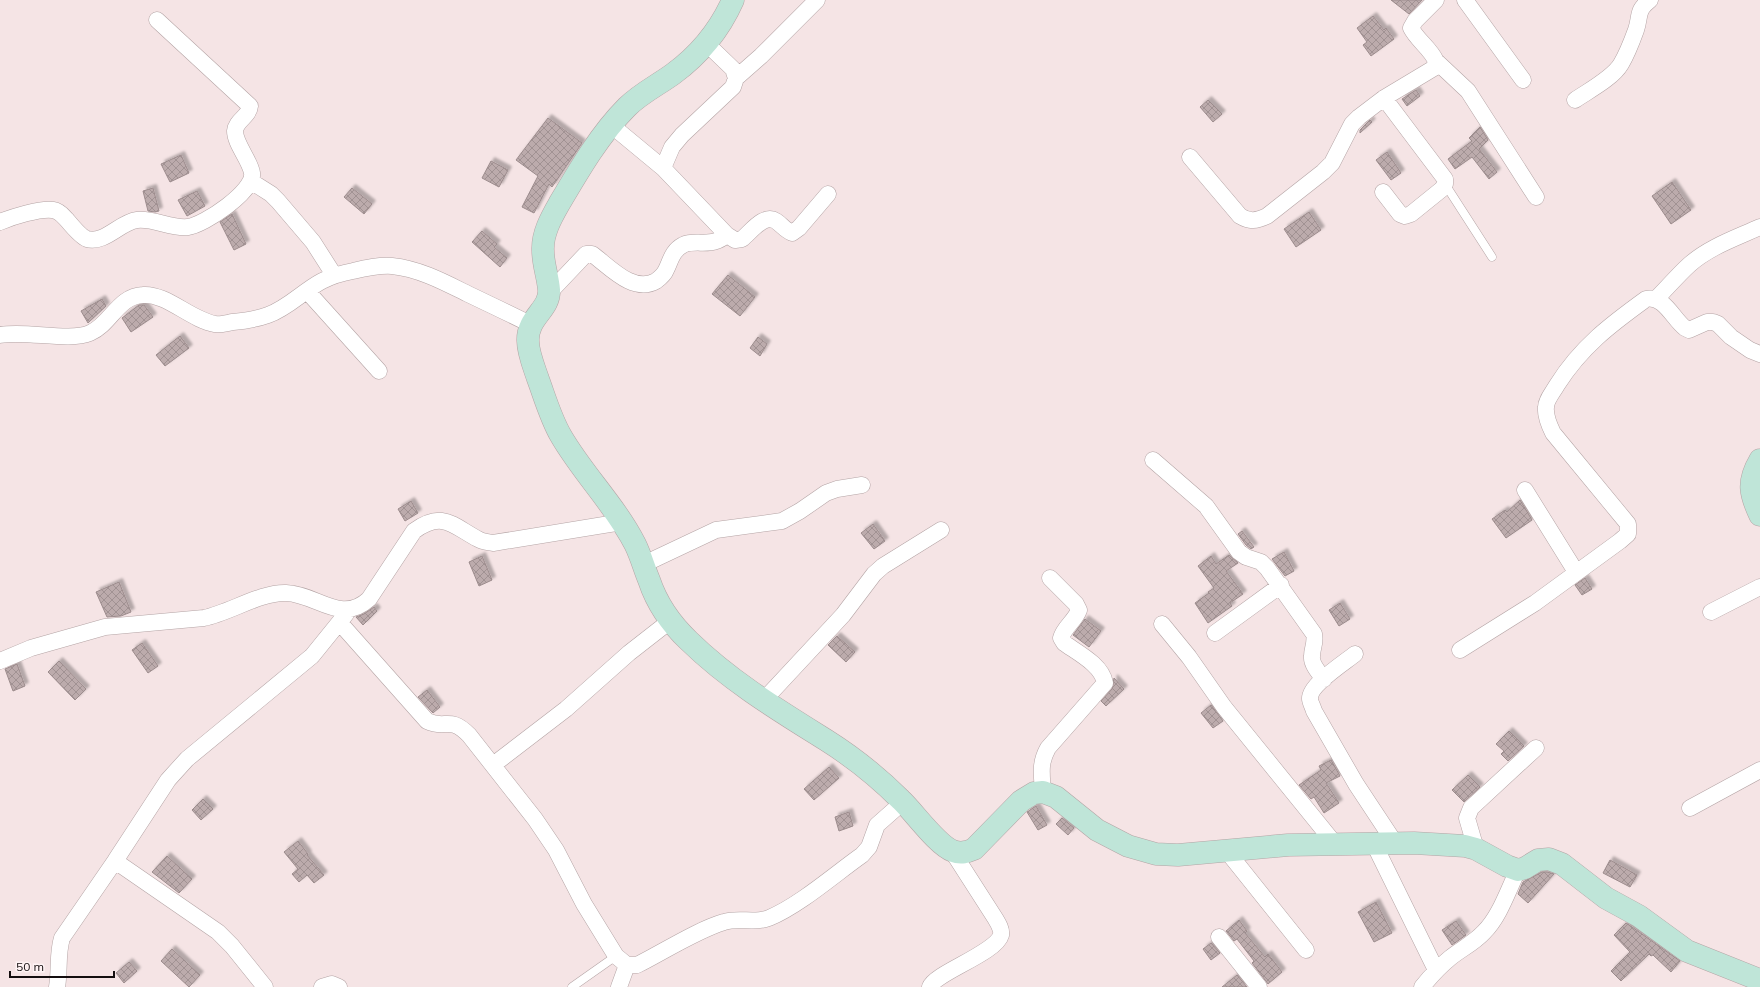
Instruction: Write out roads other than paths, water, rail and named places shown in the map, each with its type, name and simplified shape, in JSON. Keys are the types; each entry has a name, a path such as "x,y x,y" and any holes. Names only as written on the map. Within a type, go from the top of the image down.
{"street":[{"path":"549,293 542,250 546,229 558,206 588,157 611,125 628,106 647,90 674,73 706,43 728,13 733,0"},
{"path":"663,168 672,147 682,135 733,87 736,78 762,56 817,0"},
{"path":"1436,0 1415,21 1411,28 1436,61 1468,91 1536,197"},
{"path":"1465,0 1523,80"},
{"path":"1575,100 1616,71 1621,64 1637,29 1638,12 1642,6 1650,0"},
{"path":"0,222 22,214 53,210 61,213 86,238 96,240 126,223 136,220 149,220 179,227 189,227 202,222 235,201 252,182 252,173 235,132 237,125 248,113 250,106 157,20"},
{"path":"706,43 733,69 736,78"},
{"path":"1190,157 1240,216 1248,221 1258,221 1267,216 1323,172 1335,158 1352,124 1366,111 1384,98 1426,74 1434,68 1436,61"},
{"path":"1383,192 1400,214 1405,216 1432,198 1442,189 1446,179 1384,98"},
{"path":"611,125 663,168 727,235 734,240 742,240 763,220 770,218 786,230 792,232 799,228 828,194"},
{"path":"252,182 271,194 278,201 313,242 334,275"},
{"path":"1656,299 1689,265 1701,256 1720,245 1760,227"},
{"path":"727,235 716,242 692,242 676,250 666,271 660,279 650,284 640,285 630,282 592,254 586,254 549,293 545,305 530,324 528,341 532,360 560,434 584,471 622,522 644,564 649,581 659,604 670,621 689,641 729,676 763,701 836,746 872,772 903,802 938,840 952,851 995,918 1000,927 1001,934 997,941 966,963 934,980 930,987"},
{"path":"0,335 22,334 75,336 89,333 100,327 126,301 143,294 158,297 202,320 216,324 233,322 268,315 334,275 375,266 391,266 410,269 433,277 530,324"},
{"path":"307,291 379,371"},
{"path":"1460,650 1535,603 1628,534 1628,524 1553,433 1546,417 1546,406 1563,375 1585,348 1609,326 1646,299 1656,299 1685,328 1689,330 1707,322 1718,324 1731,337 1750,350 1760,354"},
{"path":"1153,460 1206,506 1239,552 1246,557 1261,562 1281,585 1314,634 1316,641 1312,662 1324,679"},
{"path":"1760,460 1752,480 1752,498 1760,515"},
{"path":"644,564 716,530 782,520 800,511 826,493 837,489 862,485"},
{"path":"1525,490 1576,572"},
{"path":"0,661 31,648 105,627 204,618 218,615 255,600 284,593 296,594 336,608 350,610 362,606 369,599 414,531 424,524 433,521 455,524 480,540 493,543 622,522"},
{"path":"763,701 843,615 874,574 883,566 941,530"},
{"path":"1043,792 1041,765 1042,758 1048,748 1105,683 1104,676 1099,670 1064,643 1061,638 1063,632 1076,616 1078,610 1076,604 1050,578"},
{"path":"1215,633 1281,585"},
{"path":"1711,612 1760,587"},
{"path":"57,987 59,975 58,950 62,938 168,780 187,759 312,656 350,610"},
{"path":"494,765 566,709 629,653 670,621"},
{"path":"340,623 423,718 434,725 452,723 461,727 494,765 535,819 556,850 584,904 622,961 619,987"},
{"path":"1162,624 1189,657 1224,706 1334,844"},
{"path":"1355,654 1324,679 1312,691 1310,699 1314,711 1356,784 1385,844 1436,970"},
{"path":"1476,849 1467,818 1471,808 1536,748"},
{"path":"1690,808 1760,770"},
{"path":"952,851 964,853 974,848 1021,801 1034,792 1043,792 1056,797 1098,830 1128,846 1156,854 1178,855 1288,845 1414,843 1465,846 1476,849 1507,866 1518,870 1525,868 1538,860 1549,859 1562,864 1606,898 1639,916 1687,951 1760,980"},
{"path":"622,961 637,965 713,926 726,921 760,920 768,918 788,907 862,855 868,847 877,825 903,802"},
{"path":"1226,850 1306,950"},
{"path":"115,861 218,932 232,946 265,987"},
{"path":"1422,987 1436,970 1485,932 1499,910 1518,870"},
{"path":"1219,937 1259,987"},
{"path":"322,987 332,984 339,987"}],"lane":[{"path":"1445,184 1492,257"},
{"path":"572,987 622,961"}]}
